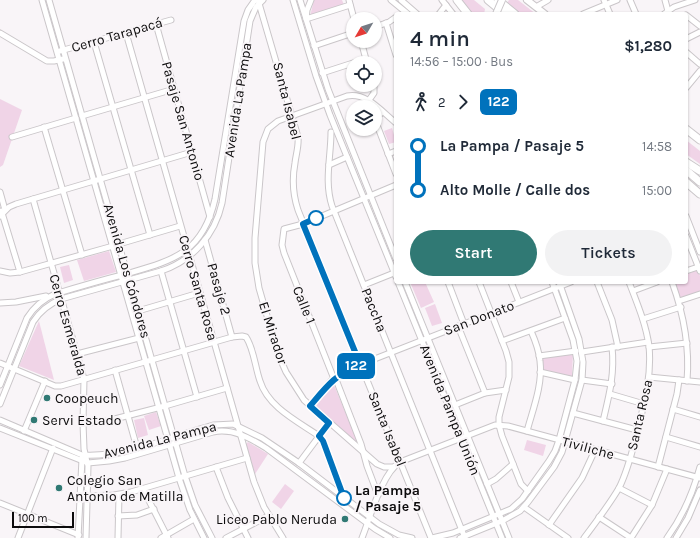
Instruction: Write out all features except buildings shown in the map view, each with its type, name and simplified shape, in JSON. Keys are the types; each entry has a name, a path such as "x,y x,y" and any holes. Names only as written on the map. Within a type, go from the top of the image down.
{"highway":[{"path":"457,0 466,12"},
{"path":"488,0 503,12"},
{"path":"498,0 513,12"},
{"path":"688,131 700,140"},
{"path":"688,163 700,171"},
{"path":"688,172 700,182"},
{"path":"688,184 700,194"}],"main road":[{"path":"497,12 502,0"},
{"path":"527,0 542,12"}],"street":[{"name":"Avenida Los Cóndores","path":"42,0 179,478 194,519 204,538"},
{"name":"Avenida Los Cóndores","path":"49,0 185,476 193,500 212,538"},
{"path":"293,0 326,104 394,273"},
{"path":"300,0 332,101 394,254"},
{"path":"306,19 307,10 311,0"},
{"path":"391,0 401,12"},
{"path":"400,0 415,12"},
{"path":"442,0 451,12"},
{"path":"536,7 548,0"},
{"path":"592,12 605,2 617,0"},
{"path":"630,0 635,12"},
{"path":"664,0 666,12 695,0"},
{"name":"Santa Isabel","path":"259,1 299,141 294,169 294,190 298,210 431,538"},
{"name":"Avenida La Pampa","path":"50,296 59,292 165,262 187,250 201,234 210,218 215,199 244,21 248,10 259,1"},
{"name":"Avenida La Pampa","path":"0,404 36,318 47,306 61,299 174,266 189,256 205,240 217,220 222,203 249,26 259,1"},
{"path":"605,2 609,12"},
{"path":"306,19 349,3"},
{"path":"440,12 446,5"},
{"path":"676,7 683,12"},
{"path":"688,16 700,26"},
{"path":"382,24 394,18"},
{"name":"Cerro Tarapacá","path":"57,52 171,20"},
{"path":"386,23 394,49"},
{"name":"Pasaje San Antonio","path":"156,24 210,218"},
{"path":"688,38 700,32"},
{"path":"0,33 47,61 52,62 66,58"},
{"name":"Cerro Santa Rosa","path":"126,33 256,490 268,516 283,538"},
{"path":"314,46 346,35"},
{"path":"94,42 150,235"},
{"path":"688,54 700,64"},
{"path":"322,73 346,66"},
{"path":"688,86 700,71"},
{"path":"82,116 174,89"},
{"path":"369,100 374,92"},
{"name":"El Mirador","path":"369,100 361,96 347,96 293,116 273,125 266,132 264,138 255,238 255,263 259,288 280,360 304,400 364,454 379,465 384,467 393,467"},
{"path":"382,112 394,121"},
{"path":"12,137 76,118"},
{"path":"44,127 82,255"},
{"name":"Paccha","path":"331,132 327,184 334,211 431,450 462,529 463,537"},
{"path":"381,136 394,169"},
{"path":"2,212 16,204 192,152"},
{"path":"388,154 394,152"},
{"path":"329,165 347,157"},
{"path":"303,224 394,186"},
{"path":"0,192 2,212 20,272"},
{"name":"Cerro Esmeralda","path":"32,199 84,379 84,455 88,463 86,538"},
{"path":"688,221 700,252"},
{"name":"Calle 1","path":"303,224 284,229 282,245 284,253 335,378 378,495"},
{"path":"119,244 180,226"},
{"path":"688,235 693,234"},
{"name":"Pasaje 2","path":"205,240 232,337"},
{"path":"688,241 699,269 688,271"},
{"path":"0,271 10,273 20,272 113,246"},
{"path":"161,271 197,397"},
{"path":"364,285 394,275"},
{"name":"Avenida Pampa Unión","path":"399,284 502,538"},
{"name":"Avenida Pampa Unión","path":"406,284 509,538"},
{"path":"449,284 464,324"},
{"path":"480,284 508,356 509,367 506,390 499,417 499,425 521,484 528,491"},
{"path":"512,284 519,302"},
{"path":"431,538 449,534 493,517 515,506 528,491 549,461 559,440 575,380 577,366 576,351 553,284"},
{"path":"463,537 496,524 516,514 524,507 554,467 566,442 582,380 583,366 579,338 560,284"},
{"name":"San Donato","path":"310,406 335,378 349,369 554,288 560,284"},
{"path":"598,284 612,320 618,346"},
{"name":"Santa Rosa","path":"584,538 619,488 630,459 644,404 649,377 649,344 643,318 630,284"},
{"path":"633,291 652,284"},
{"path":"673,284 681,307 687,343 687,381"},
{"path":"138,311 200,293"},
{"path":"679,301 700,294"},
{"path":"0,303 23,301 50,296"},
{"path":"0,385 25,323 32,310 50,296"},
{"path":"23,301 30,305 32,310"},
{"path":"643,318 681,307"},
{"path":"502,341 565,318"},
{"path":"458,326 485,392"},
{"path":"527,431 540,372 539,356 531,331"},
{"path":"0,363 55,386 61,386 232,337 246,337 260,382 266,395 281,410 319,436 323,441 344,498"},
{"path":"77,354 139,338"},
{"path":"582,352 618,346 687,343"},
{"path":"603,421 612,384 612,348"},
{"path":"539,356 576,351"},
{"path":"115,370 137,448"},
{"path":"540,372 575,380"},
{"path":"649,377 700,382"},
{"path":"582,380 612,384"},
{"path":"658,467 679,380"},
{"path":"24,431 45,382"},
{"path":"83,423 100,423 159,408 227,388"},
{"path":"455,405 485,392 506,390"},
{"path":"610,394 644,404"},
{"path":"673,409 700,417"},
{"path":"573,413 637,430"},
{"name":"Avenida La Pampa","path":"0,420 54,444 84,455 112,454 214,425 227,424 238,426 269,442 299,463 370,518 392,532 412,538"},
{"path":"299,463 329,423"},
{"path":"363,538 378,495 393,467 400,462 467,435 491,426 499,425"},
{"name":"Tiviliche","path":"499,425 527,431 699,478"},
{"name":"Avenida La Pampa","path":"0,428 81,462 88,463 118,460 219,431 232,431 258,443 368,524 390,538"},
{"path":"666,437 700,447"},
{"path":"18,538 54,444"},
{"path":"549,525 582,478 595,450"},
{"name":"Cerro Esmeralda","path":"79,536 81,462 84,455"},
{"path":"87,496 119,495 247,458"},
{"path":"487,484 496,479 513,464"},
{"path":"216,467 228,498 248,538"},
{"path":"667,538 685,509 699,478 700,467"},
{"path":"599,517 631,538 652,505 667,469"},
{"path":"619,488 652,505"},
{"path":"143,489 168,536"},
{"path":"676,538 688,518 700,490"},
{"path":"118,538 119,495"},
{"path":"0,503 79,536"},
{"path":"524,507 568,538"},
{"path":"118,516 141,514 154,509"},
{"path":"226,538 268,516"},
{"path":"161,538 168,536 194,519"}],"shaded area":[{"path":"314,0 342,0 344,5 310,16"},
{"path":"462,0 474,0 485,9 484,12 471,12"},
{"path":"509,0 518,0 533,12 518,12 507,3"},
{"path":"0,99 22,110 3,165 0,167"},
{"path":"392,128 394,143 389,144 384,131"},
{"path":"688,142 700,151 700,164 688,155"},
{"path":"109,251 116,272 84,281 77,260"},
{"path":"69,265 73,280 64,283 60,267"},
{"path":"698,270 700,276 700,293 681,299 679,298 674,284 688,284 688,272"},
{"path":"411,284 426,284 434,302 421,308"},
{"path":"435,304 442,323 432,326 425,308"},
{"path":"39,321 54,380 19,366"},
{"path":"573,353 572,377 543,371 542,358"},
{"path":"334,385 359,445 314,407"},
{"path":"156,412 161,426 149,430 144,416"},
{"path":"144,418 148,435 138,438 134,420"},
{"path":"527,440 546,445 543,456 524,450"},
{"path":"248,442 268,454 255,474 246,444"},
{"path":"285,484 294,491 281,509 272,502"}],"bus line":[{"name":"122","path":"316,218 303,224 360,364 345,371 334,379 327,385 310,406 329,423 319,436 323,441 344,498"}],"place":[{"name":"Coopeuch","path":"47,398"},
{"name":"Servi Estado","path":"34,420"},
{"name":"Colegio San Antonio de Matilla","path":"59,488"},
{"name":"La Pampa / Pasaje 5","path":"344,498"},
{"name":"Liceo Pablo Neruda","path":"345,519"}]}
